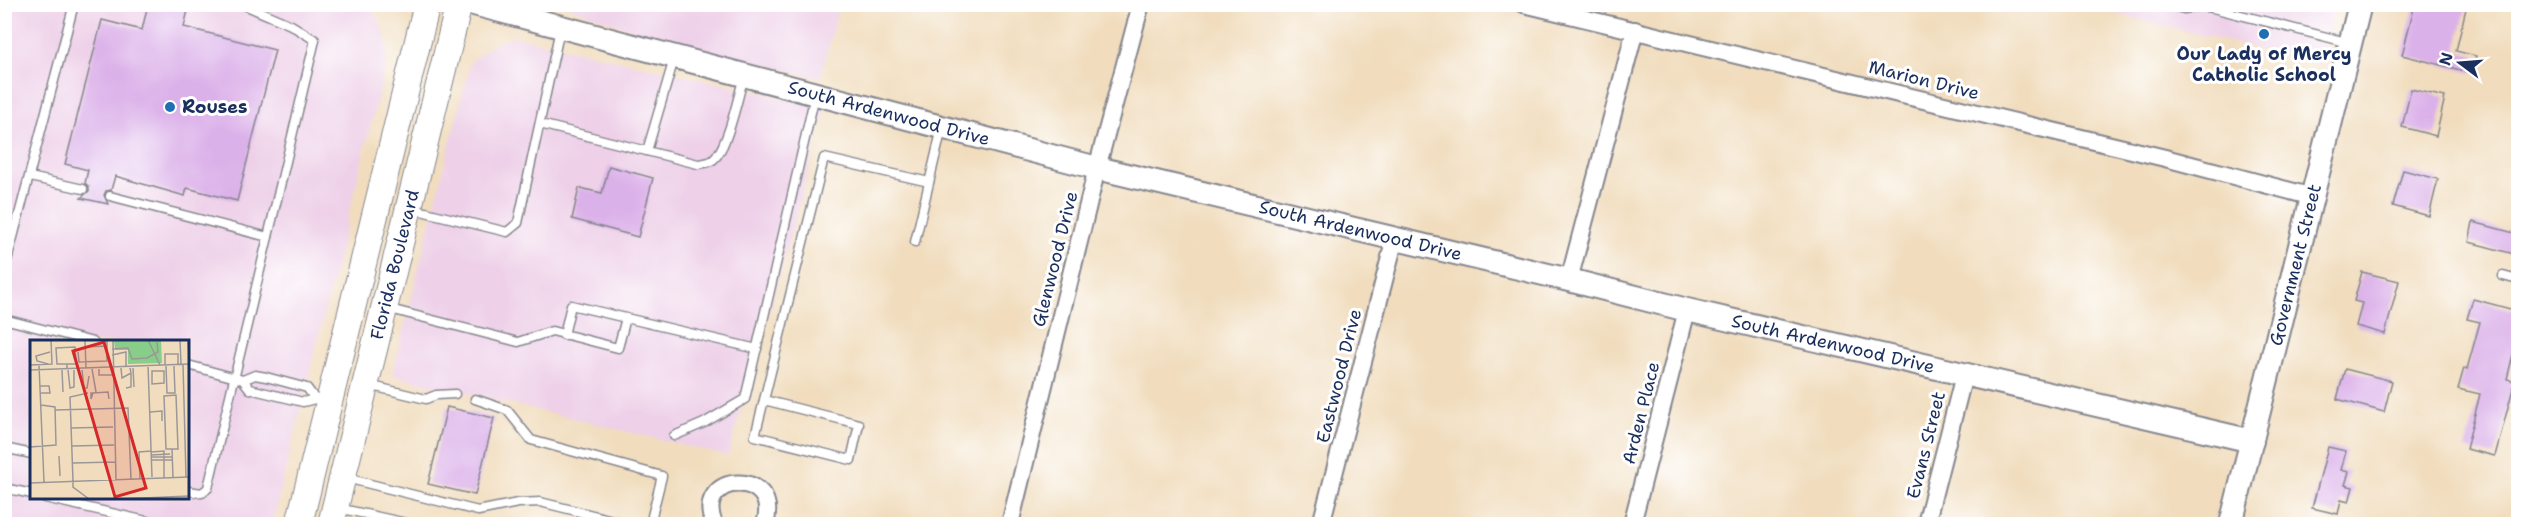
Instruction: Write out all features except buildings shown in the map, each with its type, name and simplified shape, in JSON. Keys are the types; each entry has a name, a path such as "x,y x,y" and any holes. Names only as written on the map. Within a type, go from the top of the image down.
{"main road":[{"name":"Florida Boulevard","path":"299,525 322,400 335,376 427,4"},
{"name":"Florida Boulevard","path":"333,516 459,4"},
{"path":"335,376 366,384"}],"street":[{"name":"South Ardenwood Drive","path":"474,4 1097,168 1687,310 2252,441"},
{"name":"Glenwood Drive","path":"1010,525 1097,168 1141,4"},
{"name":"Marion Drive","path":"1524,4 2165,158 2313,197"},
{"name":"Government Street","path":"2231,525 2360,4"},
{"path":"1569,280 1635,30"},
{"name":"Eastwood Drive","path":"1321,525 1395,238"},
{"name":"Arden Place","path":"1632,525 1687,310"},
{"name":"Evans Street","path":"1926,525 1964,375"},
{"path":"714,525 710,516 714,495 720,489 734,483 750,486 764,496 767,505 765,525"}],"lane":[{"path":"4,272 74,4"},
{"path":"189,491 202,493 208,488 239,379 268,237 315,40 291,25 242,4"},
{"path":"2165,4 2212,8 2350,43"},
{"path":"409,208 507,232 513,230 518,223 560,28"},
{"path":"647,151 674,58"},
{"path":"540,124 698,164 709,162 716,157 729,127 744,76"},
{"path":"674,436 704,423 745,399 815,95"},
{"path":"915,242 942,128"},
{"path":"764,400 860,424 851,460 755,435 824,158 929,182"},
{"path":"30,177 83,189"},
{"path":"110,196 268,237"},
{"path":"2503,276 2518,280"},
{"path":"564,334 571,304 757,349"},
{"path":"384,308 518,342 552,331 618,348 626,318"},
{"path":"4,319 85,340"},
{"path":"189,366 239,379 250,389 303,402 322,400"},
{"path":"239,379 255,375 266,377 307,388 322,400"},
{"path":"366,384 426,399 436,395 455,394"},
{"path":"475,399 507,410 531,440 662,476 650,525"},
{"path":"4,448 30,454"},
{"path":"342,477 478,511 518,502 540,502 629,525"},
{"path":"4,488 30,494"},
{"path":"49,499 160,525"},
{"path":"333,516 411,525"}],"shaded area":[{"path":"4,5 369,5 381,24 387,53 384,71 272,524 5,524"},
{"path":"564,5 839,5 820,78 658,39"},
{"name":"Our Lady of Mercy Catholic School","path":"2080,5 2335,5 2320,64"},
{"path":"513,36 826,108 728,456 392,375 471,61 489,47"}],"place":[{"name":"Our Lady of Mercy Catholic School","path":"2264,34"},
{"name":"Rouses","path":"170,107"}]}
